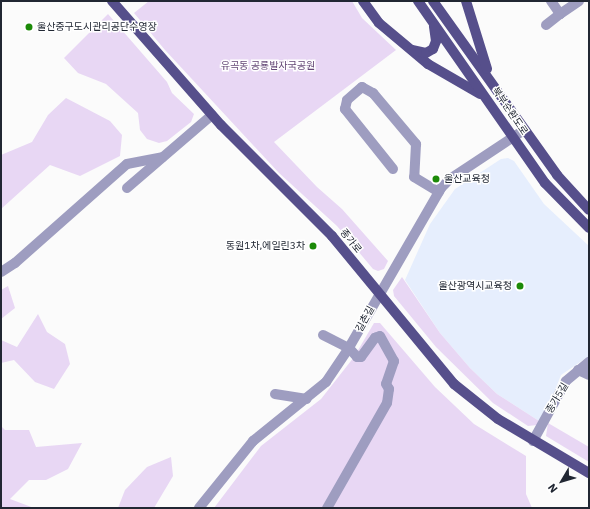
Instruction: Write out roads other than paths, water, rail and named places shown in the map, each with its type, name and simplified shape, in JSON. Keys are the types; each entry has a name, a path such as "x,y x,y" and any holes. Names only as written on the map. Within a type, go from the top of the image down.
{"main road":[{"name":"종가로","path":"112,1 212,115 332,236 454,384 498,419 589,473"},
{"path":"363,1 373,16 409,49 438,71 472,88 490,104"},
{"name":"북부순환도로","path":"418,1 545,183 566,207 589,228"},
{"name":"북부순환도로","path":"433,1 557,175 589,210"},
{"path":"466,1 480,51 495,87"},
{"path":"409,49 421,53 433,49 437,35 432,20"}],"street":[{"path":"551,1 560,14"},
{"path":"546,25 579,1"},
{"path":"393,169 345,109 347,100 362,87 373,93 416,144 412,165 414,177 439,192"},
{"path":"127,188 162,156 212,115"},
{"name":"길촌길","path":"199,508 253,441 307,399 326,382 349,348 379,294 407,250 439,192 450,179 524,130"},
{"path":"1,272 20,259 127,164 162,156"},
{"path":"323,336 349,348 357,357 361,357 375,338 380,336 394,361 386,384 389,389 387,403 327,508"},
{"name":"종가5길","path":"533,441 557,395 578,370 589,362"},
{"path":"578,370 589,375"},
{"path":"275,394 307,399"}],"place":[{"name":"울산중구도시관리공단수영장","path":"29,27"},
{"name":"울산교육청","path":"436,179"},
{"name":"동원1차,에일린3차","path":"313,246"},
{"name":"울산광역시교육청","path":"520,286"}],"park label":[{"name":"유곡동 공룡발자국공원","path":"268,66"}]}
